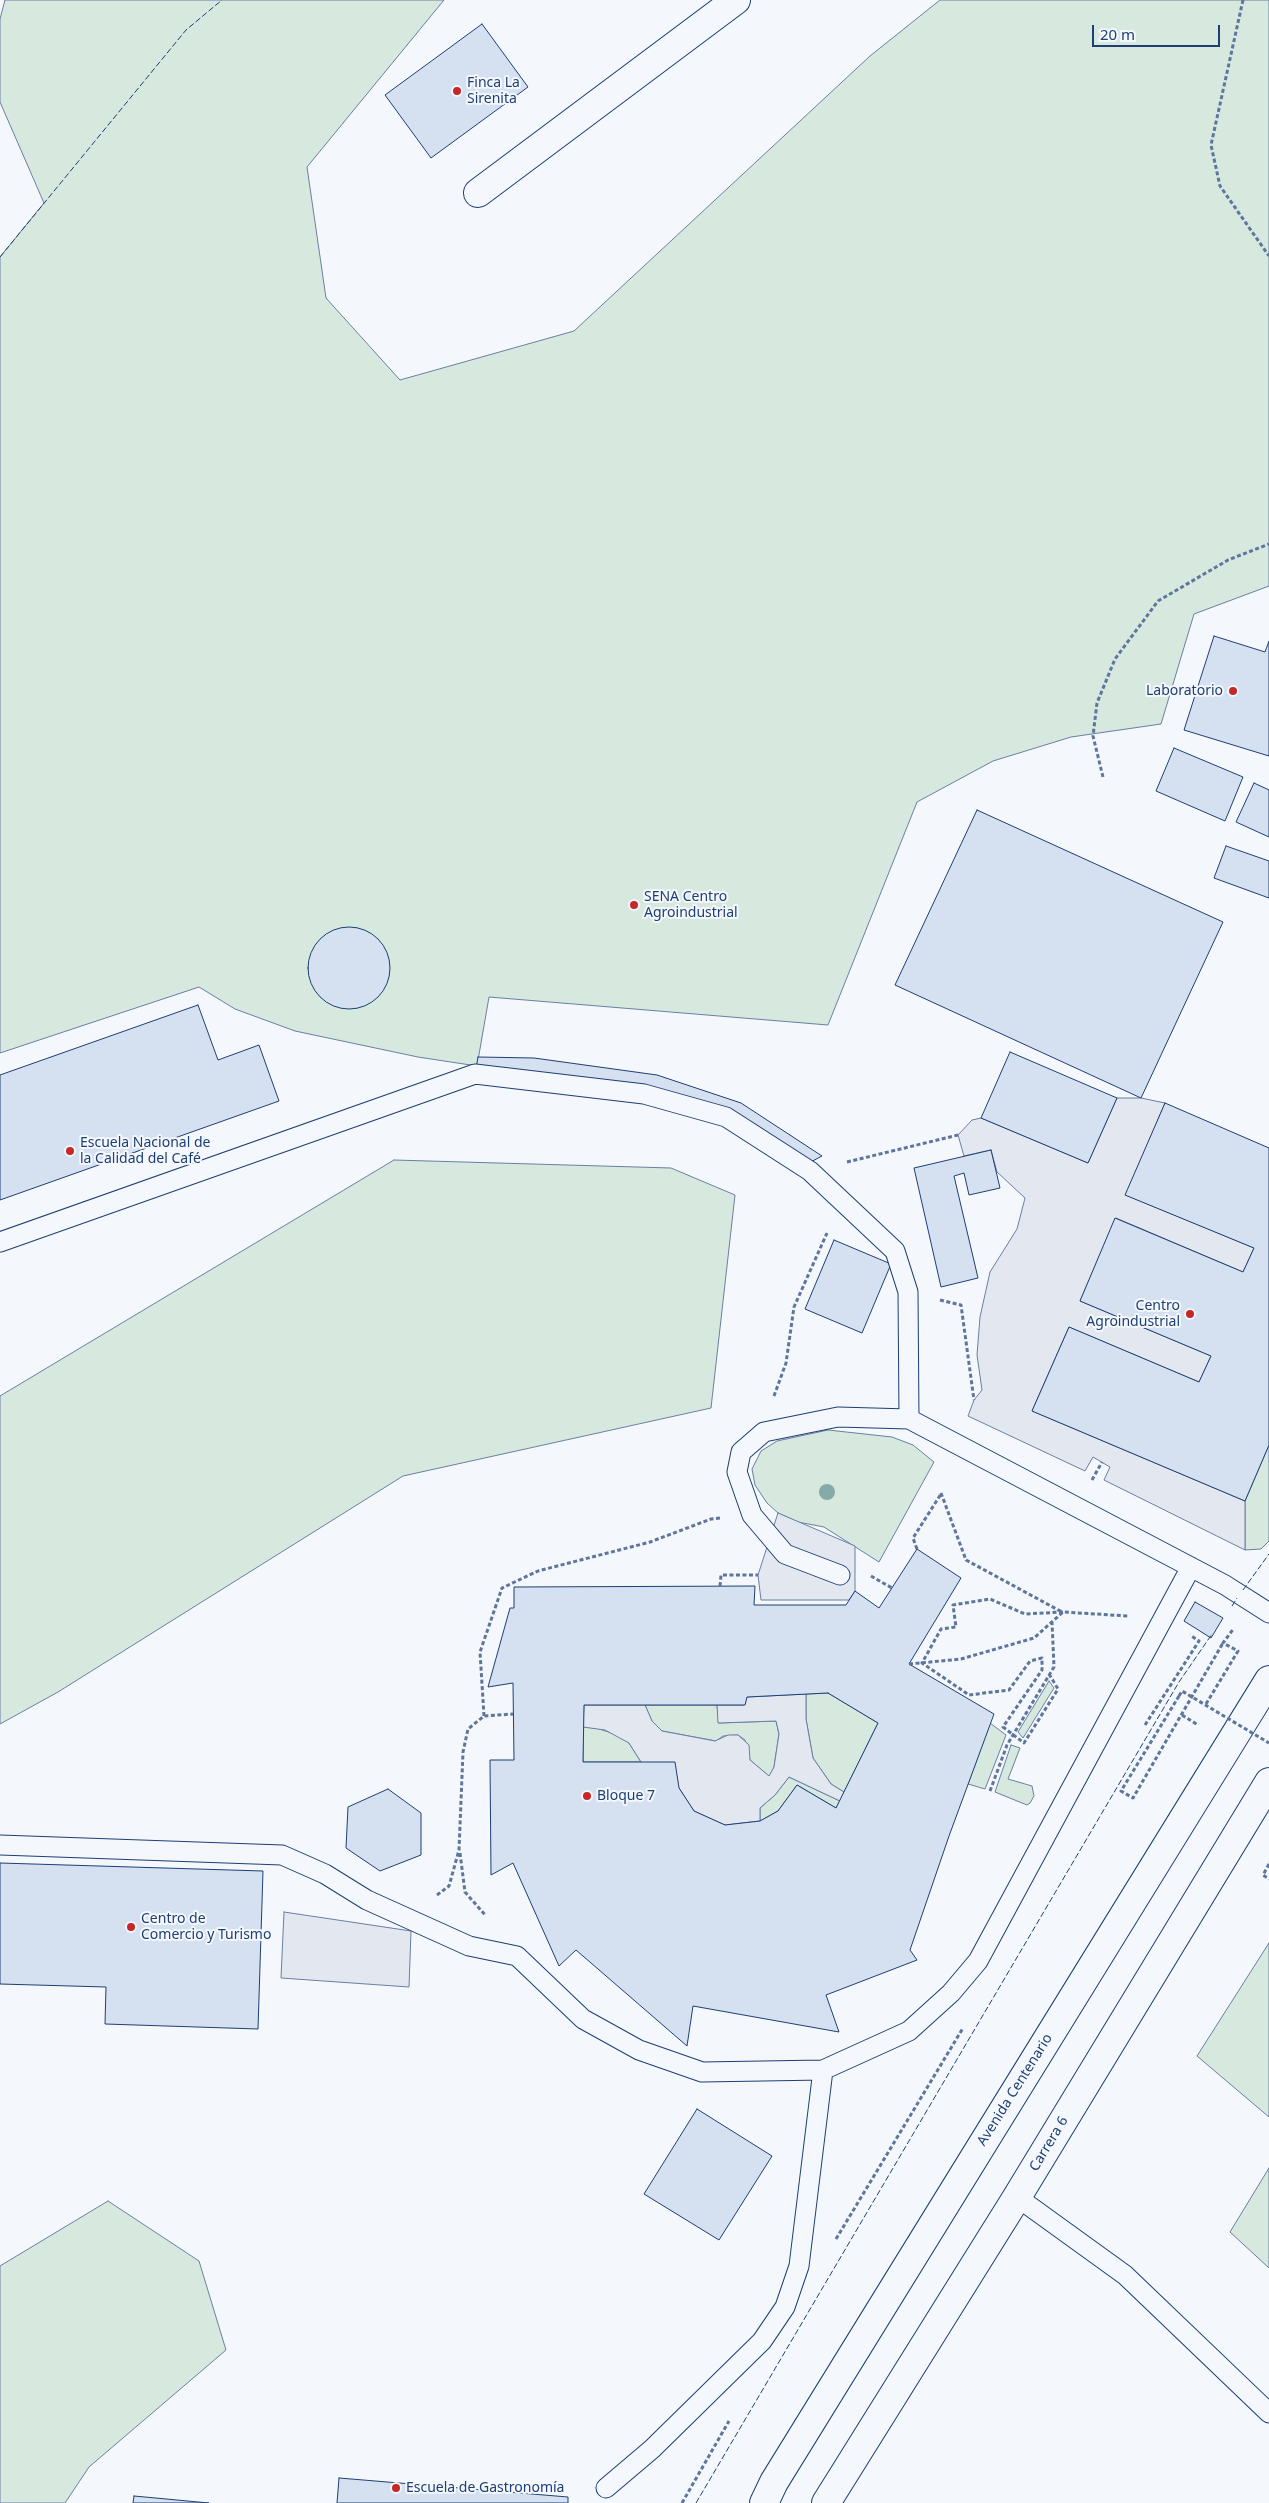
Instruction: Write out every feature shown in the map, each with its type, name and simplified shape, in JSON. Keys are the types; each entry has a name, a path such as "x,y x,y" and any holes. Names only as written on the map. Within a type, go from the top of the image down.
{"main road":[{"path":"478,193 736,0"},
{"name":"Avenida Centenario","path":"764,2503 774,2482 1269,1680"},
{"name":"Carrera 6","path":"826,2503 1017,2197 1269,1782"}],"lane":[{"path":"0,1242 475,1074 527,1078 644,1094 726,1117 810,1170 894,1250 908,1292 909,1419"},
{"path":"840,1576 785,1554 752,1515 737,1472 741,1452 764,1432 838,1417 909,1419 1192,1567 1269,1613"},
{"path":"0,1846 282,1855 325,1874 368,1900 469,1946 517,1956 583,2019 639,2050 702,2072 823,2070 909,2031 951,1993 978,1961 1192,1567"},
{"path":"606,2488 652,2449 762,2342 785,2307 799,2266 823,2070"},
{"path":"1017,2197 1125,2275 1269,2413"}],"path":[{"path":"1243,0 1211,145 1220,186 1269,256"},
{"path":"1103,777 1093,736 1097,703 1115,660 1158,601 1228,560 1269,544"},
{"path":"810,1170 958,1135"},
{"path":"764,1432 770,1408 786,1363 794,1307 842,1200"},
{"path":"961,1305 974,1400"},
{"path":"1096,1486 1091,1484 1102,1462"},
{"path":"917,1549 913,1538 942,1493 966,1560 1063,1612"},
{"path":"484,1716 480,1652 502,1588 538,1571 650,1542 711,1519 752,1515"},
{"path":"720,1586 720,1575 758,1575"},
{"path":"922,1663 942,1629 956,1627 953,1605 990,1599 1024,1614 1063,1612 1163,1619"},
{"path":"909,1664 961,1659 1034,1638 1063,1612"},
{"path":"990,1791 1007,1745 1054,1667 1052,1622"},
{"path":"1224,1644 1132,1798 1121,1791 1182,1691 1206,1702 1269,1743"},
{"path":"1206,1702 1238,1651"},
{"path":"922,1663 969,1695 1009,1690 1030,1661 1042,1658 1042,1670 1002,1727 1014,1733 1024,1742 1058,1689 1049,1674"},
{"path":"513,1714 484,1716 468,1729 463,1752 459,1850 465,1892 490,1920 517,1956"},
{"path":"433,1898 449,1886 459,1850"},
{"path":"1269,1864 1262,1875 1269,1880"}],"shaded area":[{"path":"5,0 444,0 307,167 326,298 400,380 574,331 870,56 940,0 1269,0 1269,586 1194,614 1161,724 1071,737 993,761 917,802 828,1025 489,997 477,1066 418,1057 295,1031 235,1009 199,987 0,1053 0,257 44,203 0,102 0,19"},
{"path":"1117,1098 1141,1098 1165,1103 1126,1195 1254,1248 1243,1272 1116,1218 1080,1301 1211,1356 1199,1382 1069,1327 1032,1411 1245,1501 1245,1550 1104,1480 1110,1467 1093,1457 1085,1471 968,1416 974,1400 982,1390 977,1355 980,1317 990,1272 1017,1229 1025,1198 997,1172 991,1150 964,1156 958,1135 972,1120 981,1118 1088,1163"},
{"path":"394,1160 671,1168 735,1195 711,1408 403,1476 58,1692 0,1724 0,1396"},
{"path":"828,1430 892,1437 913,1445 934,1462 879,1562 824,1527 798,1522 778,1513 767,1503 755,1485 752,1469 761,1451 777,1441"},
{"path":"1269,1445 1269,1541 1261,1549 1245,1550 1245,1501"},
{"path":"778,1513 855,1546 855,1591 849,1600 761,1600 758,1575"},
{"path":"1049,1681 1054,1688 1023,1738 1018,1732"},
{"path":"828,1693 878,1723 844,1792 831,1784 813,1758 806,1719 806,1694"},
{"path":"806,1694 806,1719 813,1758 831,1784 844,1792 840,1801 789,1777 775,1795 760,1808 760,1821 725,1825 694,1811 679,1788 641,1762 629,1743 605,1730 583,1727 584,1705 645,1705 652,1721 662,1731 715,1741 728,1735 738,1735 749,1745 750,1760 769,1776 774,1767 779,1734 776,1721 718,1723 717,1705 744,1705 747,1697"},
{"path":"645,1705 717,1705 719,1723 776,1721 779,1734 774,1767 770,1777 750,1760 745,1740 738,1735 723,1736 716,1741 662,1731 652,1721"},
{"path":"990,1723 1006,1735 985,1789 968,1784"},
{"path":"583,1727 596,1728 618,1735 629,1743 641,1762 583,1762"},
{"path":"1011,1745 1020,1748 1008,1779 1032,1786 1034,1796 1027,1805 995,1792"},
{"path":"789,1777 840,1801 836,1808 797,1785 778,1811 760,1821 760,1808 775,1795"},
{"path":"284,1912 411,1931 409,1987 281,1978"},
{"path":"1269,1943 1269,2117 1197,2056"},
{"path":"1269,2168 1269,2268 1230,2232"},
{"path":"108,2201 199,2261 226,2350 89,2467 65,2503 0,2503 0,2266"}],"building":[{"name":"Finca La Sirenita","path":"482,24 528,87 431,158 385,95"},
{"name":"Laboratorio","path":"1214,636 1265,652 1269,641 1269,756 1184,730"},
{"path":"1174,748 1243,777 1225,821 1156,791"},
{"path":"1254,783 1269,790 1269,837 1236,822"},
{"path":"977,810 1223,922 1141,1098 895,985"},
{"path":"1226,846 1269,861 1269,898 1214,878"},
{"path":"349,927 365,930 378,939 387,952 390,968 387,984 378,997 365,1006 349,1009 333,1006 320,997 311,984 308,968 311,952 320,939 333,930"},
{"name":"Escuela Nacional de la Calidad del Café","path":"198,1005 218,1060 259,1045 279,1101 0,1200 0,1075"},
{"path":"1010,1052 1117,1098 1088,1163 981,1118"},
{"path":"478,1057 534,1058 657,1075 741,1103 822,1156 803,1166 726,1117 475,1074"},
{"name":"Centro Agroindustrial","path":"1165,1103 1269,1148 1269,1445 1245,1501 1032,1411 1069,1327 1199,1382 1211,1356 1080,1301 1115,1218 1243,1272 1254,1248 1125,1195"},
{"path":"991,1150 1000,1188 969,1195 964,1173 954,1176 978,1278 941,1287 914,1168"},
{"path":"834,1240 891,1264 862,1333 805,1309"},
{"name":"Bloque 7","path":"917,1549 961,1578 909,1664 994,1714 910,1950 917,1960 826,1995 839,2032 693,2006 687,2046 576,1950 559,1966 513,1863 491,1875 490,1760 514,1760 513,1683 488,1687 510,1608 514,1608 514,1587 755,1586 754,1605 846,1605 855,1591 879,1608","holes":["828,1693 878,1723 836,1808 797,1785 778,1811 760,1821 725,1825 694,1811 679,1788 675,1762 583,1762 584,1705 745,1705 747,1697"]},
{"path":"1195,1602 1223,1618 1211,1638 1184,1621"},
{"path":"388,1789 421,1813 421,1855 380,1871 346,1848 348,1807"},
{"name":"Centro de Comercio y Turismo","path":"0,1863 263,1871 258,2029 105,2024 106,1987 0,1984"},
{"path":"697,2109 772,2156 719,2240 644,2194"},
{"name":"Escuela de Gastronomía","path":"339,2478 568,2497 568,2503 337,2503"},
{"path":"134,2496 209,2503 133,2503"}],"fence":[{"path":"0,257 186,30 222,0"},
{"path":"1243,1590 1269,1554"},
{"path":"1232,1606 1237,1598"},
{"path":"696,2503 1179,1682 1212,1634"}],"place":[{"name":"Finca La Sirenita","path":"457,91"},
{"name":"Laboratorio","path":"1233,691"},
{"name":"SENA Centro Agroindustrial","path":"634,905"},
{"name":"Escuela Nacional de la Calidad del Café","path":"70,1151"},
{"name":"Centro Agroindustrial","path":"1190,1314"},
{"name":"Bloque 7","path":"587,1796"},
{"name":"Centro de Comercio y Turismo","path":"131,1927"},
{"name":"Escuela de Gastronomía","path":"396,2488"}]}
